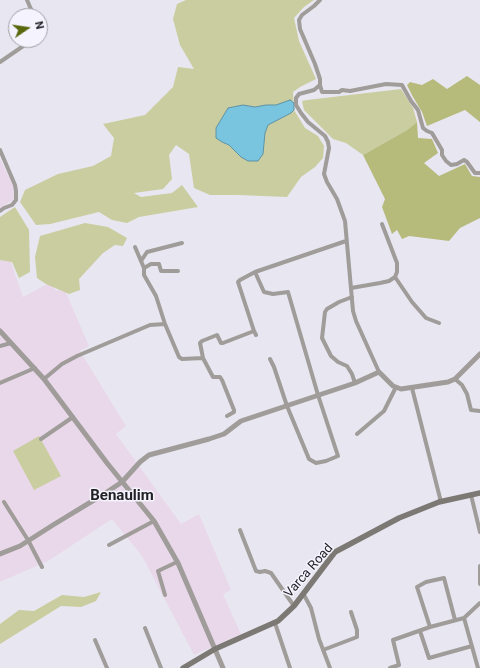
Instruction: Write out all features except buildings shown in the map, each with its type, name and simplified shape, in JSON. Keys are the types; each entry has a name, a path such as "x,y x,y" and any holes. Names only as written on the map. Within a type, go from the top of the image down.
{"main road":[{"name":"Varca Road","path":"183,668 215,649 278,621 294,606 335,552 399,518 440,502 480,493"}],"street":[{"path":"320,0 302,15 299,20 300,29 320,79 322,92 339,92 342,90 350,91 386,84 402,85 418,110 423,128 432,133 442,150 442,155 446,161 451,165 457,164 464,160 475,173 480,173"},
{"path":"0,62 20,48"},
{"path":"320,85 314,90 299,94 296,98 296,104 308,122 324,136 328,142 329,148 324,174 337,200 345,221 351,288 356,321 379,372 396,387 401,389 448,382 455,379 480,354"},
{"path":"0,150 15,185 16,191 16,200 12,205 0,211"},
{"path":"351,288 389,281 395,277 397,272 397,263 382,224"},
{"path":"256,335 238,282 255,272 346,241"},
{"path":"140,261 147,252 182,243"},
{"path":"135,247 144,268 144,275 156,296 165,324 179,357 182,359 203,358"},
{"path":"144,268 152,264 159,264 161,270 178,271"},
{"path":"255,272 264,292 273,294 288,292 318,395 338,456 316,463 309,458 287,406 274,367 270,360"},
{"path":"395,277 412,302 426,318 439,323"},
{"path":"352,297 327,309 325,312 322,338 331,356 338,362 347,366 355,383"},
{"path":"44,378 62,364 77,356 150,325 165,324"},
{"path":"0,331 44,378 122,482 154,521 177,562 223,668"},
{"path":"227,416 234,412 234,410 226,388 220,377 213,377 203,358 200,343 217,335 221,343 223,343 254,331"},
{"path":"0,346 11,343"},
{"path":"0,383 35,368"},
{"path":"0,554 20,546 104,494 122,482 140,462 149,455 224,434 241,421 355,383 379,372"},
{"path":"455,379 462,385 471,410 480,411"},
{"path":"357,434 384,410 396,387"},
{"path":"412,388 440,502"},
{"path":"41,439 73,417"},
{"path":"471,495 480,532"},
{"path":"4,502 28,540 42,567"},
{"path":"109,545 154,521"},
{"path":"240,530 256,571 271,573 294,606"},
{"path":"165,595 158,571 177,562"},
{"path":"480,566 480,584"},
{"path":"430,627 417,587 426,582 444,578 455,620"},
{"path":"304,593 311,608 319,639 330,668"},
{"path":"390,668 400,666 393,640 430,627 464,618 480,603"},
{"path":"323,650 357,637 357,630 351,612"},
{"path":"464,618 478,668"},
{"path":"275,623 290,668"},
{"path":"145,628 161,668"},
{"path":"420,631 429,658 472,646"},
{"path":"95,640 107,668"}],"shaded area":[{"path":"0,159 15,189 13,200 0,208"},
{"path":"8,254 23,297 51,282 56,291 64,288 89,346 80,351 126,426 116,434 181,524 199,514 231,590 223,594 241,634 194,655 142,556 112,519 48,561 0,582 0,258"}],"green space":[{"path":"186,0 314,0 304,7 294,18 299,41 316,79 293,92 294,110 305,128 318,136 324,146 323,158 315,167 301,177 287,197 210,195 194,188 189,154 176,145 169,155 172,179 163,189 134,193 141,197 172,193 182,185 198,207 139,217 127,223 112,220 99,212 50,224 36,225 20,202 25,190 58,174 93,166 111,156 114,138 103,124 145,115 173,87 178,67 194,69 180,45 173,19 177,4"},
{"path":"467,76 480,85 480,122 465,110 427,126 422,112 407,85 410,82 422,85 433,79 447,89"},
{"path":"401,89 413,108 417,122 407,130 363,155 346,143 333,139 304,110 302,101 307,100"},
{"path":"417,122 418,138 432,139 438,153 424,163 439,176 465,164 472,176 480,177 480,218 460,228 449,241 409,236 402,239 397,230 392,234 382,207 385,199 363,155 407,130"},
{"path":"15,207 29,230 30,272 19,278 12,262 0,260 0,217"},
{"path":"85,223 108,227 127,238 123,246 115,245 103,253 79,279 80,290 69,294 46,284 37,278 35,257 40,236"},
{"path":"39,436 61,476 34,490 13,451"},
{"path":"101,592 96,601 81,607 61,606 0,644 0,624 19,610 34,611 62,595 84,597"}],"water":[{"path":"290,100 294,103 294,110 268,125 265,133 263,154 258,161 248,161 241,157 229,145 216,138 216,128 228,108 243,105 255,107 276,105"}],"district":[{"name":"Benaulim","path":"122,496"}]}
